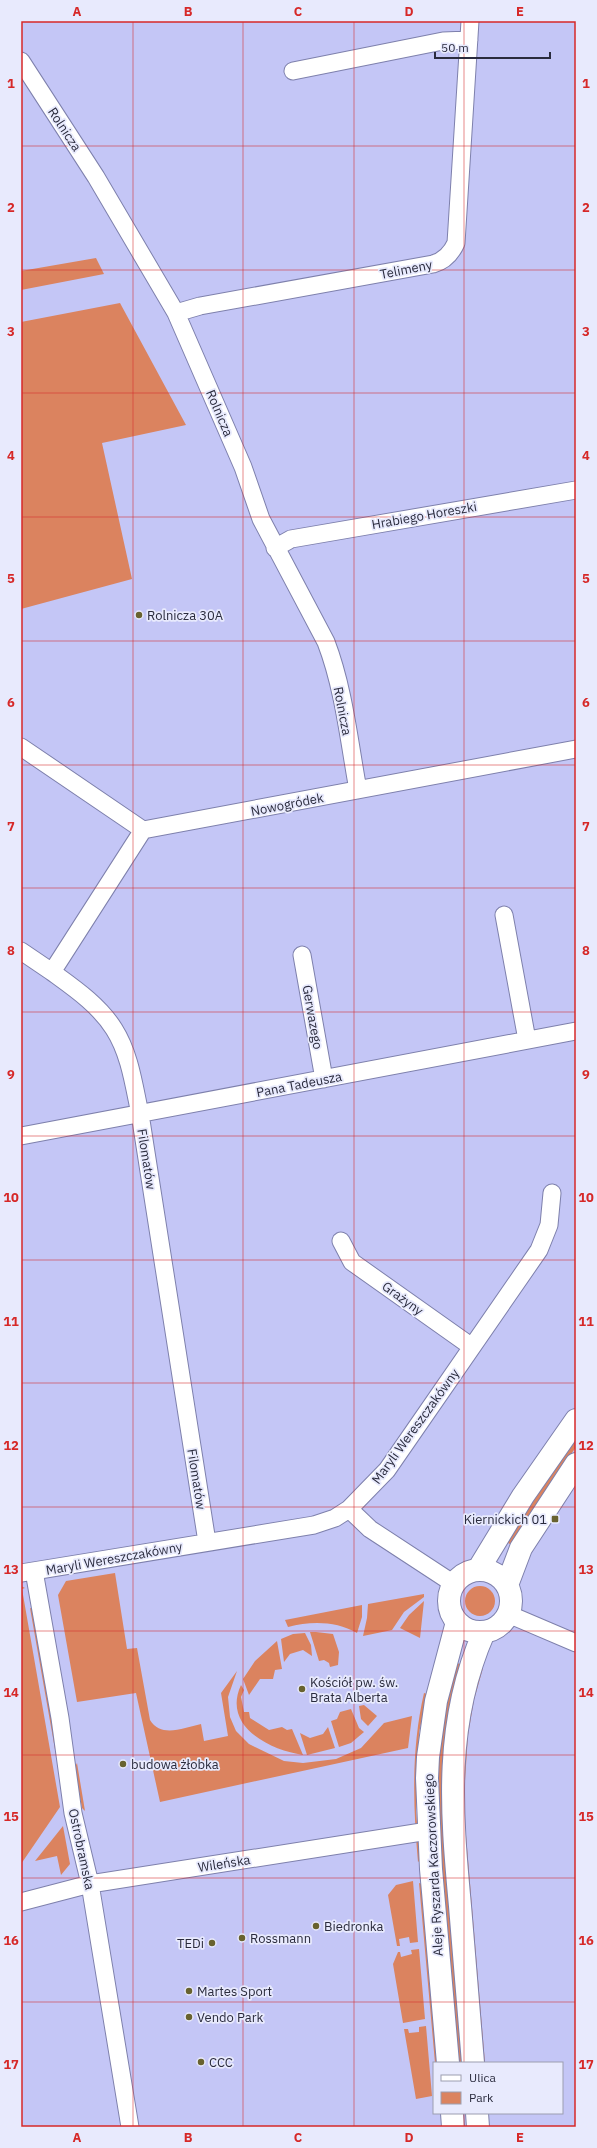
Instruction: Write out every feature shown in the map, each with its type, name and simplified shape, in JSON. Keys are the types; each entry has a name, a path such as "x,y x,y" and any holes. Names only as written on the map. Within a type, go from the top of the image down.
{"main road":[{"path":"478,1570 523,1496 576,1420"},
{"path":"507,1585 521,1548 576,1464"},
{"path":"478,1570 497,1575 507,1585 511,1600 508,1614 501,1624 484,1632 469,1630 457,1622 452,1615 449,1599 454,1584 462,1576 478,1570"},
{"name":"Aleje Ryszarda Kaczorowskiego","path":"448,2062 428,1831 427,1771 432,1719 441,1678 457,1622"},
{"name":"Aleje Ryszarda Kaczorowskiego","path":"473,2062 453,1828 452,1778 454,1741 462,1696 473,1659 484,1632"},
{"path":"452,2114 453,2127"},
{"path":"477,2114 478,2127"}],"street":[{"name":"Telimeny","path":"176,313 200,306 433,264 440,262 447,257 456,243 470,21"},
{"path":"293,71 443,41 468,40"},
{"name":"Rolnicza","path":"21,62 96,177 176,313 227,428 261,519 275,548 315,619 333,661 358,790"},
{"name":"Hrabiego Horeszki","path":"275,548 291,539 576,490"},
{"path":"21,747 143,830 52,972"},
{"name":"Nowogródek","path":"143,830 576,749"},
{"path":"504,915 527,1040"},
{"name":"Filomatów","path":"21,951 52,972 95,1006 114,1029 129,1066 140,1114 207,1542"},
{"name":"Gerwazego","path":"302,955 324,1079"},
{"name":"Pana Tadeusza","path":"21,1136 576,1031"},
{"name":"Maryli Wereszczakówny","path":"28,1572 314,1524 335,1518 349,1509 387,1470 539,1250 549,1226 552,1194"},
{"name":"Grażyny","path":"341,1241 352,1262 472,1347"},
{"path":"349,1509 370,1528 454,1584"},
{"name":"Ostrobramska","path":"28,1572 60,1718 73,1812 90,1884 130,2127"},
{"path":"508,1614 576,1643"},
{"name":"Wileńska","path":"21,1902 90,1884 428,1831"}],"green space":[{"path":"96,258 104,274 21,290 21,271"},
{"path":"120,303 186,425 102,443 132,579 21,609 21,322"},
{"path":"576,1436 576,1447 525,1521 512,1545 506,1542"},
{"path":"115,1573 127,1649 137,1648 150,1720 160,1729 173,1730 201,1724 204,1741 228,1736 221,1693 237,1671 228,1697 230,1717 236,1731 249,1744 284,1761 303,1763 336,1759 361,1748 384,1723 412,1716 408,1748 160,1802 136,1693 77,1702 58,1595 66,1581"},
{"path":"21,1586 25,1588 22,1589 60,1807 21,1864"},
{"path":"480,1586 491,1590 495,1601 491,1612 480,1616 469,1612 465,1601 469,1590"},
{"path":"424,1594 424,1597 404,1612 392,1630 363,1636 368,1604"},
{"path":"424,1601 420,1638 400,1628 409,1615"},
{"path":"362,1605 362,1617 357,1633 341,1626 323,1623 288,1627 285,1620"},
{"path":"30,1608 33,1609 59,1756 65,1806"},
{"path":"310,1632 333,1634 339,1652 338,1665 330,1667 329,1663 324,1660 319,1661"},
{"path":"305,1633 311,1645 312,1656 303,1650 290,1654 284,1662 281,1639 293,1634"},
{"path":"277,1641 282,1669 275,1670 273,1679 260,1679 249,1695 243,1679 255,1661"},
{"path":"456,1663 461,1664 463,2062 457,2062 439,1851 436,1791 441,1723"},
{"path":"480,1668 483,1668 474,1700 468,1735 465,1781 465,1823 485,2062 482,2062 467,1889 462,1771 463,1742"},
{"path":"241,1685 244,1690 241,1697 244,1712 249,1712 250,1718 269,1730 282,1727 287,1730 292,1729 303,1755 276,1748 252,1734 243,1724 238,1713 237,1700"},
{"path":"424,1693 427,1694 419,1733 416,1811 420,1860 418,1862 414,1778 417,1735"},
{"path":"364,1705 377,1716 368,1726 361,1719 359,1706"},
{"path":"351,1709 359,1728 364,1732 351,1743 339,1747 331,1721 337,1719 340,1712"},
{"path":"328,1727 335,1748 307,1755 300,1733 310,1738 323,1734"},
{"path":"77,1763 85,1811 82,1808 77,1774 75,1773"},
{"path":"63,1826 70,1864 61,1875 57,1856 35,1861"},
{"path":"413,1881 418,1942 410,1943 409,1937 399,1939 400,1946 397,1946 388,1895 396,1885"},
{"path":"419,1883 422,1884 438,2062 435,2062"},
{"path":"419,1949 425,2019 403,2023 393,1964 398,1952 400,1952 401,1957 412,1954 411,1950"},
{"path":"426,2026 432,2096 416,2099 404,2029 408,2029 409,2033 419,2032 419,2027"}],"place":[{"name":"Rolnicza 30A","path":"139,615"},
{"name":"Kiernickich 01","path":"555,1519"},
{"name":"Kościół pw. św. Brata Alberta","path":"302,1689"},
{"name":"budowa żłobka","path":"123,1764"},
{"name":"Biedronka","path":"316,1926"},
{"name":"Rossmann","path":"242,1938"},
{"name":"TEDi","path":"212,1943"},
{"name":"Martes Sport","path":"189,1991"},
{"name":"Vendo Park","path":"189,2017"},
{"name":"CCC","path":"201,2062"}]}
